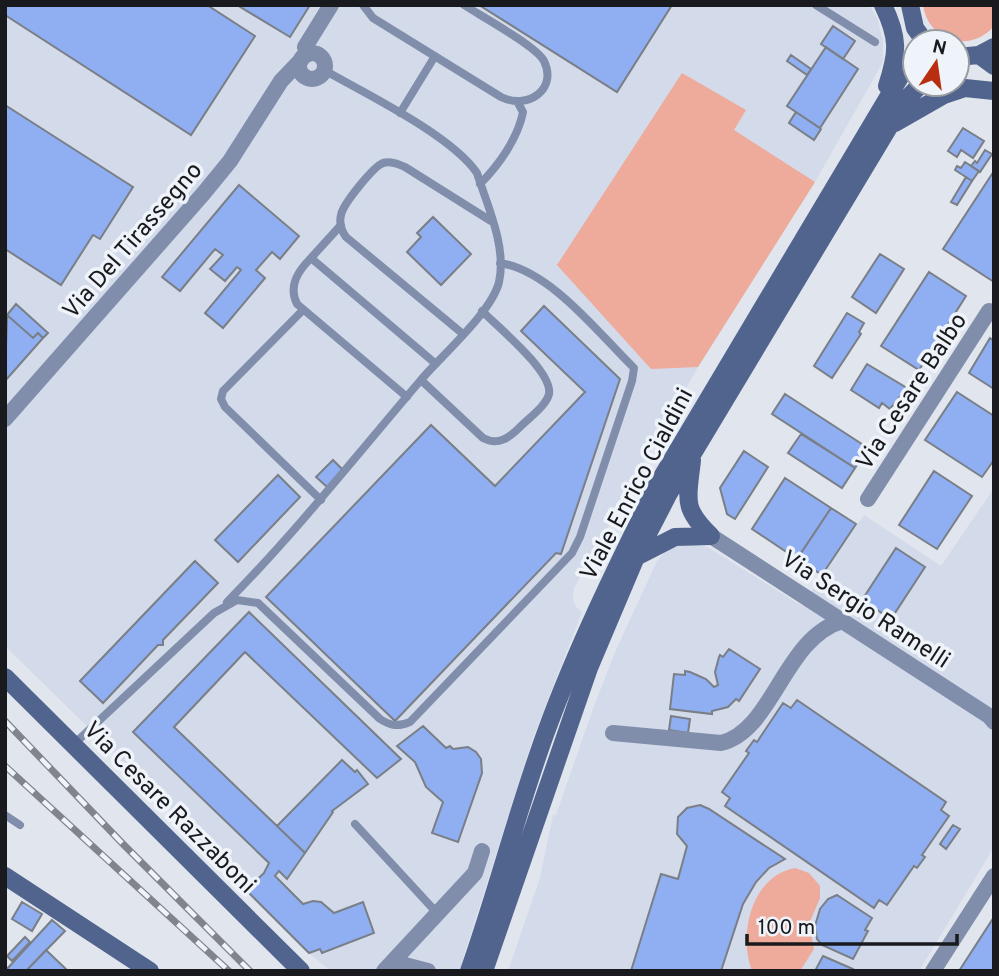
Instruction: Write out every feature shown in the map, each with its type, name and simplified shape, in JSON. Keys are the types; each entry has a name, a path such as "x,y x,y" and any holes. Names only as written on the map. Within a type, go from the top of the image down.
{"main road":[{"path":"883,5 894,31 897,51 884,120"},
{"path":"910,5 915,28"},
{"path":"971,57 989,56"},
{"name":"Viale Enrico Cialdini","path":"469,971 545,733 573,662 630,554 692,453 884,120 901,85"},
{"path":"884,120 965,88 994,91"},
{"name":"Viale Enrico Cialdini","path":"484,971 589,668 657,485 884,120 908,98"},
{"path":"692,453 688,508 698,524 711,536"},
{"path":"630,554 675,537 711,536"},
{"name":"Via Cesare Razzaboni","path":"5,677 301,971"},
{"path":"5,876 149,971"}],"street":[{"path":"304,76 300,69 305,47 331,5"},
{"path":"315,54 322,58 324,70 316,79 304,76 282,81 304,57 315,54"},
{"name":"Via Del Tirassegno","path":"5,419 104,309 230,161 282,81"},
{"name":"Via Cesare Balbo","path":"868,499 989,311 994,314"},
{"name":"Via Sergio Ramelli","path":"711,536 989,716 994,722"},
{"path":"613,733 721,743 733,740 749,727 807,642 814,613 807,599"},
{"path":"807,642 842,621"},
{"path":"388,966 475,873 482,851"},
{"path":"933,971 994,876"},
{"path":"388,966 428,971"}],"lane":[{"path":"363,5 373,18 501,97 518,103 531,100 542,91 547,75 544,61 533,50 464,5"},
{"path":"816,5 875,42"},
{"path":"400,113 435,56"},
{"path":"73,745 225,605 321,500 463,334 494,294 499,282 500,263 491,221 477,173 464,157 400,113 324,70"},
{"path":"480,184 493,171 515,135 523,111 518,103"},
{"path":"463,334 346,237 341,225 341,214 345,204 376,167 389,162 405,167 491,221"},
{"path":"341,225 301,269 294,286 294,298 303,310 407,397"},
{"path":"311,258 436,364"},
{"path":"225,605 237,600 258,603 380,719 393,726 402,725 410,722 572,554 632,381 634,368 548,285 518,267 500,263"},
{"path":"303,310 223,391 220,399 225,407 321,500"},
{"path":"421,380 483,438 494,442 511,437 546,401 549,390 543,373 482,311"},
{"path":"5,814 20,825"},
{"path":"355,824 437,913"}],"shaded area":[{"path":"5,5 869,5 877,18 883,40 883,62 815,182 698,367 574,588 573,601 582,612 533,738 459,971 330,971 309,953 5,646"},
{"path":"923,5 994,5 994,26 985,35 974,40 971,40 971,28 934,28"},
{"path":"682,73 746,110 734,130 815,182 698,367 651,369 557,265"},
{"path":"994,488 994,847 919,971 508,971 540,878 553,815 556,815 593,709 615,652 657,561 668,548 692,543 709,548 802,606 864,515 941,566"},
{"path":"795,868 809,873 820,886 820,898 809,924 814,949 800,971 752,971 747,941 752,909 768,882 780,873"}],"building":[{"path":"5,5 207,5 255,36 191,135 5,15"},
{"path":"237,5 310,5 290,37"},
{"path":"479,5 672,5 617,92"},
{"path":"833,26 855,41 843,59 821,44"},
{"path":"826,47 858,69 820,128 787,106"},
{"path":"791,55 811,69 807,75 787,61"},
{"path":"5,105 133,187 100,239 93,235 61,285 5,249"},
{"path":"796,112 821,129 814,140 789,123"},
{"path":"963,128 984,141 973,158 961,150 957,157 948,151"},
{"path":"985,150 992,154 980,172 971,166 975,161 977,163"},
{"path":"965,162 979,171 972,181 955,170 957,166 961,168"},
{"path":"992,174 994,176 994,282 943,249"},
{"path":"966,177 972,181 957,205 951,202"},
{"path":"239,185 299,236 280,259 272,252 256,270 265,278 223,328 205,313 241,270 237,267 225,281 210,269 223,255 215,249 180,291 162,277"},
{"path":"433,217 471,254 441,285 407,252 421,237 417,233"},
{"path":"880,254 904,269 876,313 852,297"},
{"path":"929,272 966,296 919,370 881,346"},
{"path":"16,304 48,333 43,338 38,333 33,338 7,315"},
{"path":"544,306 620,379 561,554 556,553 395,721 266,597 431,425 495,486 585,392 521,331"},
{"path":"847,313 864,323 859,332 861,334 832,378 814,366"},
{"path":"7,315 33,338 38,333 43,338 5,381"},
{"path":"990,338 994,341 994,389 969,373"},
{"path":"867,364 907,388 890,409 882,403 879,408 851,390"},
{"path":"957,392 994,416 994,460 982,477 925,440"},
{"path":"785,394 868,448 855,468 772,414"},
{"path":"801,434 855,468 842,488 788,453"},
{"path":"744,451 768,467 735,519 727,514 720,488"},
{"path":"333,460 344,471 327,487 316,477"},
{"path":"934,471 972,496 937,549 899,525"},
{"path":"278,475 300,497 238,562 215,540"},
{"path":"785,478 831,508 797,559 752,529"},
{"path":"831,508 856,524 822,575 797,559"},
{"path":"896,548 925,567 891,619 862,600"},
{"path":"195,561 218,583 163,640 163,645 158,645 103,703 80,681"},
{"path":"249,612 401,759 377,778 245,652 174,727 305,853 287,879 279,871 275,876 303,904 321,902 334,913 363,902 374,933 322,953 320,949 309,953 246,890 264,873 269,863 133,732"},
{"path":"729,649 760,669 739,701 736,699 728,707 712,711 712,714 670,709 674,674 685,675 685,671 690,672 706,679 714,687 718,685 715,672 719,657 723,657"},
{"path":"797,700 946,802 941,810 949,816 922,855 925,857 917,868 914,866 887,905 879,900 874,908 725,806 730,798 722,792 749,753 746,751 754,740 757,742 783,703 791,708"},
{"path":"671,716 690,719 688,733 669,730"},
{"path":"423,726 446,748 468,747 481,759 482,773 458,842 432,833 443,802 426,787 415,762 397,746"},
{"path":"342,760 355,772 357,770 368,784 332,811 305,853 277,826"},
{"path":"700,805 785,859 769,868 756,882 743,904 721,971 631,971 661,874 678,879 687,846 677,834 678,817 687,808"},
{"path":"953,825 960,829 946,849 940,844"},
{"path":"837,895 872,918 853,959 822,945 817,939 815,926 820,909 828,899"},
{"path":"22,902 42,914 32,931 12,919"},
{"path":"994,917 994,971 959,971"},
{"path":"52,920 65,931 26,971 5,971"},
{"path":"25,937 30,942 12,961 7,956"},
{"path":"46,950 68,971 26,971"},
{"path":"823,956 853,969 815,971"}],"railway":[{"path":"5,721 250,971"},
{"path":"5,766 229,971"}]}
